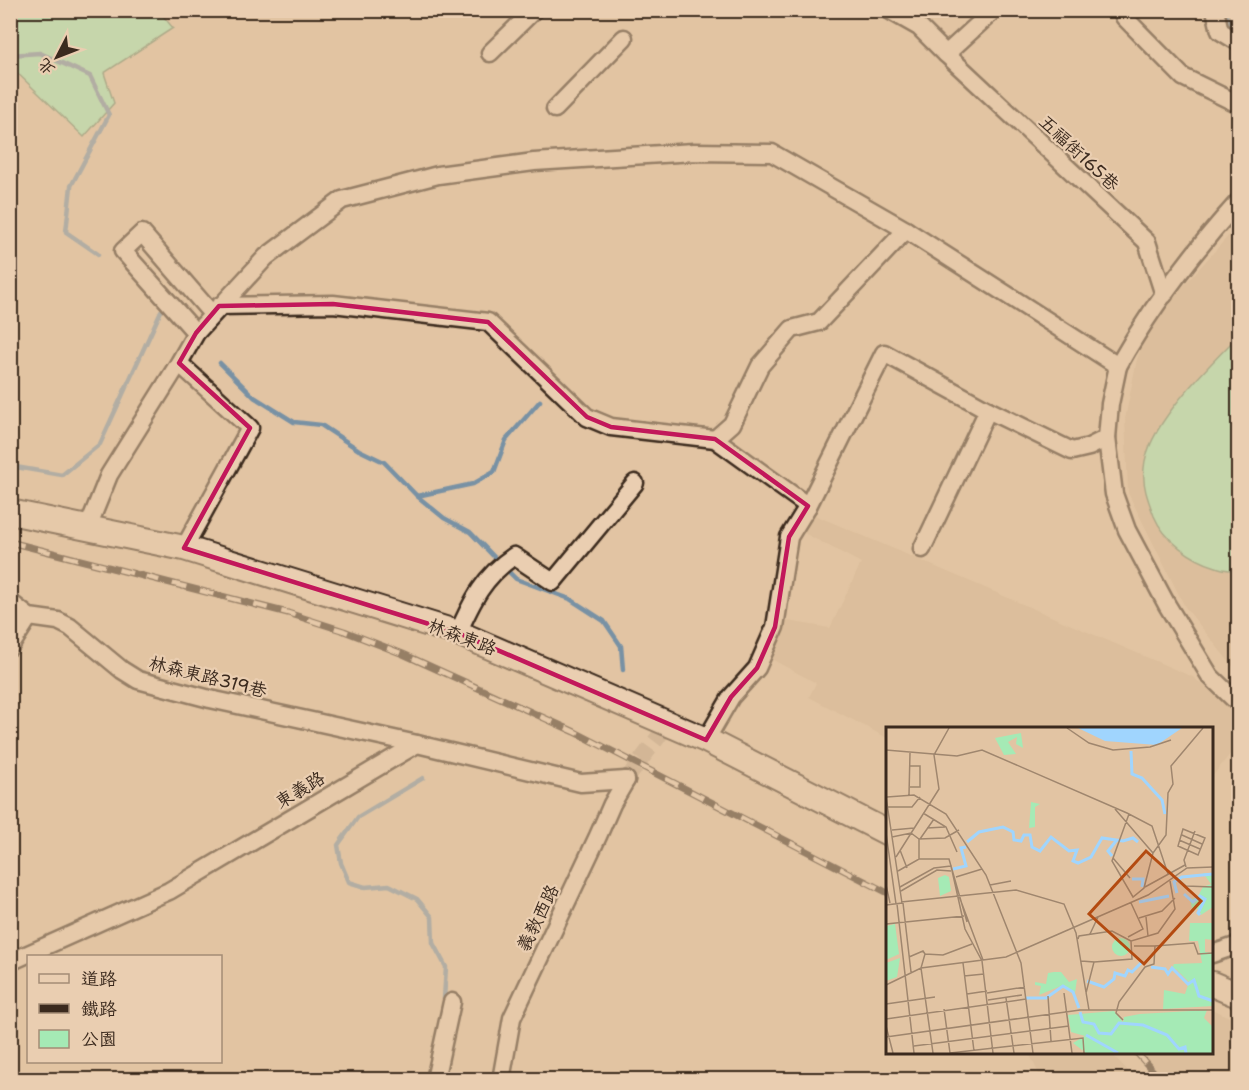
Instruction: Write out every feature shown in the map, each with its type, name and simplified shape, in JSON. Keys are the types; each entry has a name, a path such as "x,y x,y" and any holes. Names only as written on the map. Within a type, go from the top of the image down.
{"main road":[{"name":"林森東路","path":"10,512 184,548 458,633 706,740 886,832"},
{"path":"1213,984 1239,995"}],"street":[{"path":"490,53 534,10"},
{"name":"五福街165巷","path":"889,10 918,27 1147,242 1164,295"},
{"path":"946,54 994,10"},
{"path":"1131,10 1124,17 1183,77 1238,101"},
{"path":"1215,10 1220,31 1239,42"},
{"path":"555,109 624,38"},
{"path":"88,527 109,475 196,333 266,257 342,200 438,175 534,162 694,152 772,153 906,230 1118,366"},
{"path":"1239,202 1212,231 1164,295 1118,366 1110,404 1107,438 1114,494 1127,530 1167,605 1210,676 1239,703"},
{"path":"715,439 732,424 760,366 792,329 819,322 906,230"},
{"path":"196,333 123,251 142,232 216,310 333,304 488,322 587,417 610,427 715,439 808,506"},
{"path":"706,740 731,697 757,668 775,627 789,537 808,506 884,353 988,410 1072,451 1089,447 1107,438"},
{"path":"179,363 250,428 184,548"},
{"path":"922,549 988,410"},
{"path":"458,633 471,602 497,567 514,556 553,582 635,483"},
{"name":"林森東路319巷","path":"10,602 29,616 58,621 70,627 122,670 138,680 210,699 417,744"},
{"path":"10,647 29,616"},
{"name":"義教西路","path":"417,744 581,783 626,780 612,804 512,1018 501,1080"},
{"name":"東義路","path":"10,962 169,891 417,744"},
{"path":"1213,954 1239,945"},
{"path":"435,1080 452,1002"}],"highlighted area":[{"path":"333,304 488,322 587,417 611,427 715,439 808,506 789,537 775,627 757,668 731,697 706,740 458,633 184,548 250,428 179,363 196,333 219,306"}],"shaded area":[{"path":"1238,225 1238,673 1185,607 1128,493 1125,419 1137,359 1153,320"},
{"path":"810,513 1193,677 1238,714 1238,744 1213,776 1213,727 886,727 886,737 809,697 816,683 773,660 782,620 830,628 861,563 802,532"},
{"path":"1213,1009 1238,1021 1238,1079 1165,1079 1145,1057 1145,1054 1213,1054"},
{"path":"1029,1054 1112,1054 1136,1079 1041,1079"}],"green space":[{"path":"11,10 159,11 173,28 104,73 114,103 84,137 11,67"},
{"path":"1238,336 1238,571 1207,564 1188,554 1172,541 1154,516 1146,492 1144,468 1148,451 1167,415 1196,380"}],"waterway":[{"path":"1226,10 1225,14 1238,34"},
{"path":"10,55 40,53 90,76 109,115 71,186 66,232 98,254"},
{"path":"10,466 62,475 100,444 161,311"},
{"path":"220,363 254,397 294,422 321,425 359,450 384,462 417,496 444,518 470,532 499,562"},
{"path":"417,496 473,484 494,472 506,440 540,401"},
{"path":"505,568 516,579 570,599 604,621 621,646 623,670"},
{"path":"423,778 358,817 338,845 341,863 349,882 365,887 389,885 417,899 432,917 433,943 446,967 444,999"}],"tunnel":[{"path":"626,780 668,724"}],"railway":[{"path":"10,542 288,613 344,631 403,654 575,732 886,892"},
{"path":"1138,1054 1161,1080"}]}
